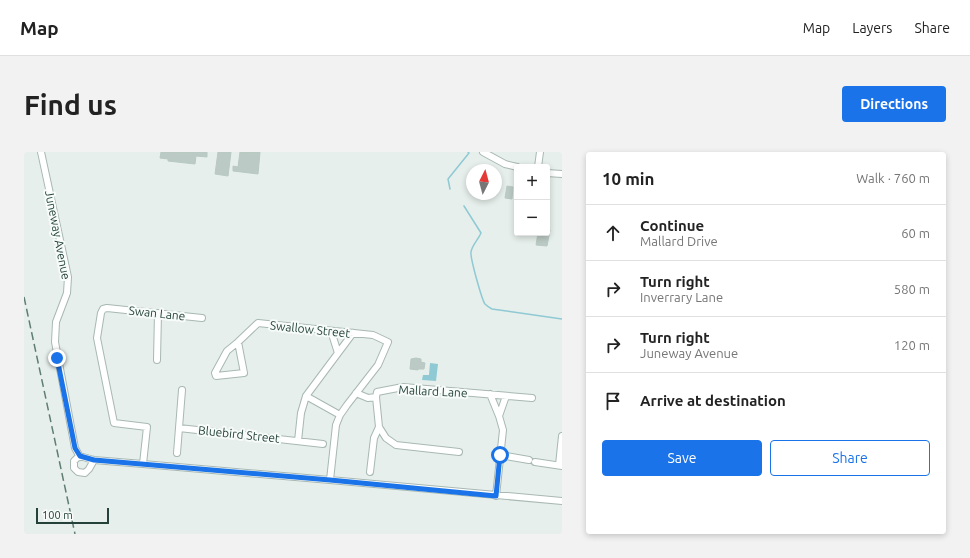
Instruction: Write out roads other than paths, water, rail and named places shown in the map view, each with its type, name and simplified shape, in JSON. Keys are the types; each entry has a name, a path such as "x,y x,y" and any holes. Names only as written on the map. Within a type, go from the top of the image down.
{"street":[{"name":"Juneway Avenue","path":"41,152 68,277 67,293 56,322 55,342 75,448 80,456"},
{"path":"483,152 505,164 514,166"},
{"path":"538,164 540,152"},
{"path":"550,173 562,174"},
{"name":"Swan Lane","path":"143,464 147,427 114,423 97,338 103,309 111,308 202,318"},
{"path":"157,360 158,313"},
{"name":"Swallow Street","path":"238,342 244,373 216,376 215,373 227,351 258,323 373,335 388,342 378,365 356,393"},
{"path":"331,331 338,353"},
{"path":"298,441 301,413 306,396 353,333"},
{"name":"Mallard Lane","path":"376,397 377,392 403,387 490,394"},
{"path":"177,453 182,390"},
{"path":"330,480 336,425 340,415 356,393 368,398 376,397 379,427 386,438 396,445 459,452"},
{"path":"496,496 503,430 490,394 532,398"},
{"path":"306,396 340,415"},
{"path":"499,416 506,396"},
{"path":"370,472 374,438 379,427"},
{"name":"Bluebird Street","path":"179,428 323,444"},
{"path":"500,455 560,466 562,436"},
{"path":"94,460 87,472 81,473 75,470 73,464 75,459 80,456 94,460 562,501"}],"water":[{"path":"430,363 438,364 436,381 422,380 423,375 429,375"}],"waterway":[{"path":"450,189 448,179 469,153 468,152"},
{"path":"464,206 481,233 473,247 471,256 476,279 485,304 492,309 562,319"}],"railway":[{"path":"24,297 75,534"}]}
